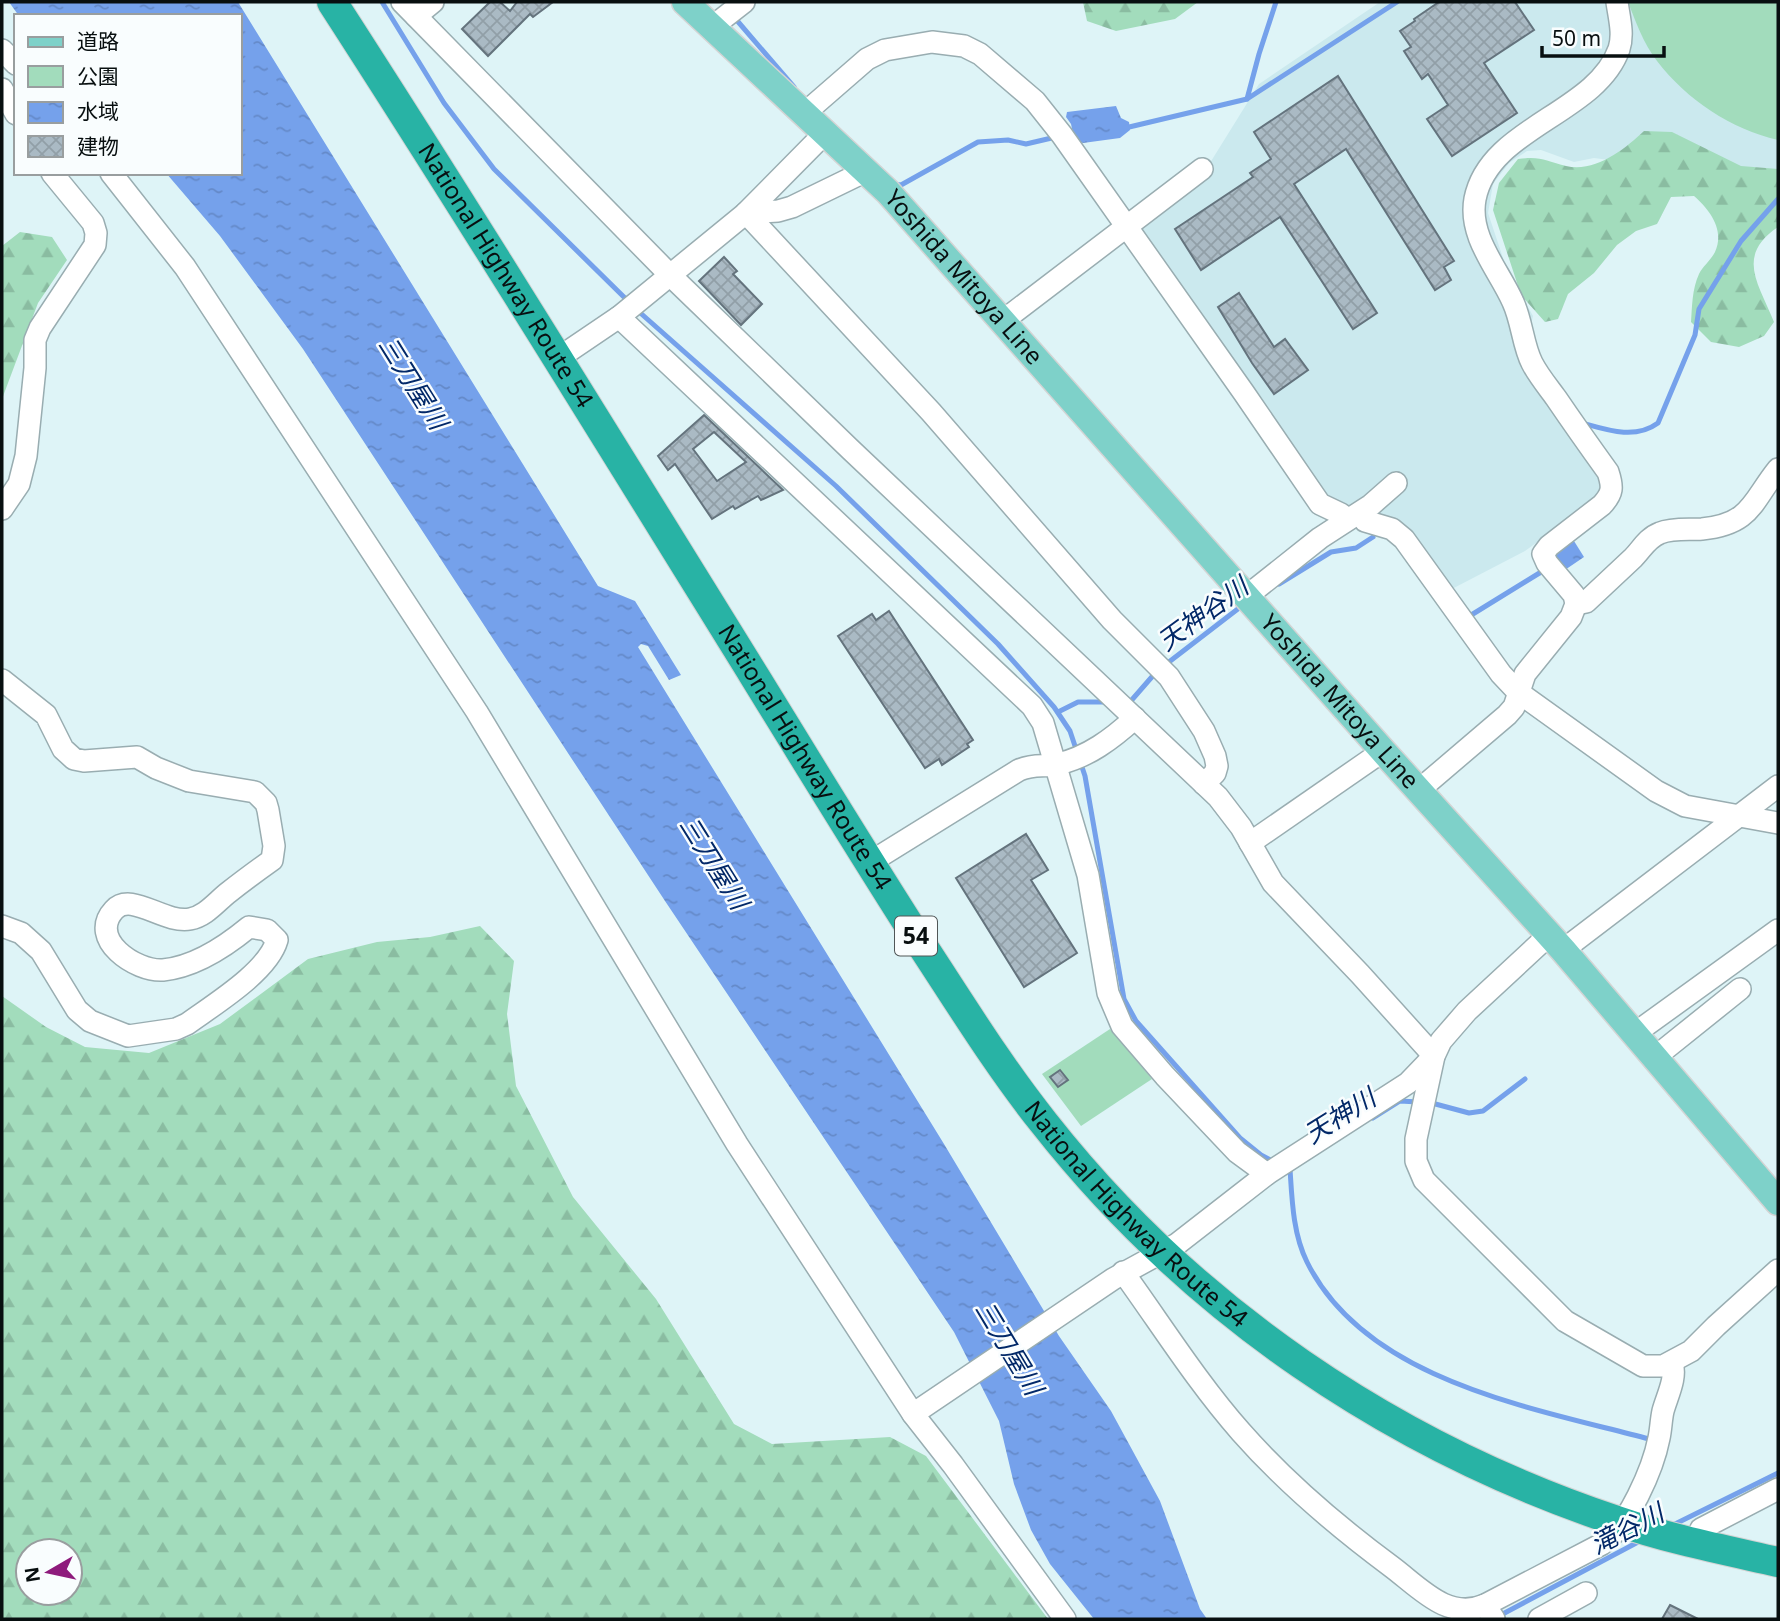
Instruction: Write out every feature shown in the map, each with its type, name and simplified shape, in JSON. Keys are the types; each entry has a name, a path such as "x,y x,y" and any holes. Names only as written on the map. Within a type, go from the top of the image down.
{"highway":[{"name":"National Highway Route 54","path":"332,2 869,863 987,1046 1043,1123 1105,1196 1161,1253 1263,1337 1356,1401 1418,1436 1518,1485 1622,1523 1778,1562"}],"main road":[{"name":"Yoshida Mitoya Line","path":"685,2 716,15 806,112 888,192 1383,751 1556,942 1778,1202"}],"street":[{"path":"433,2 409,9 670,275 1204,784 1232,813 1273,883 1434,1056"},
{"path":"716,15 744,2"},
{"path":"1419,790 1514,707 1525,674 1571,617 1576,604 1574,594 1547,563 1543,554 1549,546 1610,497 1612,488 1608,472 1531,362 1513,302 1481,242 1475,218 1475,200 1481,181 1492,165 1518,139 1589,89 1606,72 1619,48 1621,31 1617,2"},
{"path":"806,112 867,59 885,50 932,42 964,46 980,54 1035,101 1062,135 1320,503 1341,514"},
{"path":"2,89 14,110"},
{"path":"557,359 628,310 746,213 826,132"},
{"path":"1004,320 1202,169"},
{"path":"746,213 778,211 792,207 866,171"},
{"path":"2,509 19,484 26,456 35,368 35,340 40,328 95,246 96,233 93,223 54,175"},
{"path":"113,175 185,267 477,712 737,1143 916,1412 1065,1619"},
{"path":"746,213 931,412 1112,620 1169,677 1203,731 1215,756 1215,773 1204,784"},
{"path":"628,310 1032,706 1043,723 1088,875 1108,993 1118,1018 1129,1035 1165,1076 1237,1152 1267,1174"},
{"path":"1576,604 1586,602 1645,542 1659,533 1712,527 1746,513 1753,507 1778,469"},
{"path":"1247,596 1320,538 1371,505 1396,483"},
{"path":"1365,521 1392,529 1404,539 1501,674 1518,692 1656,791 1685,806 1778,823"},
{"path":"2,680 46,715 63,749 74,759 84,761 137,757 156,768 189,780 255,792 266,803 274,846 272,860 227,893 208,911 192,919 162,917 130,903 115,908 107,920 106,934 110,943 136,963 160,970 177,967 215,951 249,927 267,930 277,940 275,948 262,965 187,1024 176,1029 128,1036 90,1021 76,1010 41,951 21,933 2,926"},
{"path":"869,863 1019,770 1033,765 1055,765 1088,753 1113,738 1135,718"},
{"path":"1250,843 1383,751"},
{"path":"1778,786 1740,816 1556,942 1468,1011 1441,1041 1434,1056 1415,1151 1419,1172 1424,1180 1565,1321 1643,1366 1663,1366 1691,1351 1778,1270"},
{"path":"1634,1034 1778,929"},
{"path":"1654,1058 1740,989"},
{"path":"916,1412 1118,1275 1177,1244 1267,1174 1408,1083 1434,1056"},
{"path":"1118,1275 1241,1433 1339,1527 1445,1605 1467,1611 1490,1612 1602,1544 1622,1523 1654,1458 1672,1379 1672,1363"},
{"path":"1696,1542 1701,1530 1778,1489"},
{"path":"1539,1619 1586,1593"}],"shaded area":[{"path":"1380,2 1778,2 1778,182 1594,158 1574,162 1541,150 1527,151 1509,163 1493,184 1488,213 1507,270 1533,316 1522,364 1602,476 1603,494 1525,551 1448,591 1402,522 1331,502 1135,228 1200,179 1259,84"}],"green space":[{"path":"1083,2 1198,2 1175,19 1116,31 1087,21"},
{"path":"1628,2 1778,2 1778,140 1727,120 1682,88 1652,54"},
{"path":"1644,131 1672,132 1741,166 1778,169 1778,227 1757,249 1754,260 1757,283 1774,322 1764,336 1739,347 1711,342 1691,322 1697,280 1718,244 1714,221 1694,196 1671,197 1657,224 1636,231 1617,245 1594,273 1568,294 1558,319 1545,322 1521,295 1493,210 1499,183 1518,159 1538,159 1566,166 1588,166 1619,152"},
{"path":"20,232 52,237 67,260 38,303 2,399 2,246"},
{"path":"480,926 514,961 507,1014 516,1086 573,1197 656,1299 734,1424 772,1444 890,1437 926,1456 1048,1619 2,1619 2,996 46,1027 85,1047 149,1053 220,1024 308,959 377,942 430,937"},
{"path":"1110,1029 1152,1079 1081,1126 1042,1074"}],"water":[{"name":"三刀屋川","path":"9,2 238,2 598,586 635,601 681,675 669,680 648,646 641,644 638,647 1059,1336 1111,1411 1160,1501 1200,1609 1207,1619 1094,1619 1050,1564 1031,1530 1014,1484 999,1421 954,1332 665,901 303,349 220,236 168,175 242,175 242,14 18,14"},
{"path":"1116,106 1121,118 1129,122 1130,130 1120,138 1083,143 1074,138 1071,124 1066,117 1067,112"},
{"path":"1574,541 1584,557 1559,574 1549,558"}],"building":[{"path":"490,2 500,2 510,11 517,2 553,2 533,17 530,14 488,56 462,29"},
{"path":"1439,2 1515,2 1534,30 1484,63 1517,113 1452,156 1427,119 1448,105 1428,74 1422,79 1404,51 1411,47 1400,31"},
{"path":"1338,76 1454,261 1444,267 1451,280 1435,290 1346,149 1294,184 1377,313 1353,329 1280,217 1201,270 1175,229 1253,177 1250,173 1271,159 1254,132"},
{"path":"724,257 737,271 733,274 762,304 741,325 699,281"},
{"path":"1239,293 1274,347 1285,339 1308,370 1274,394 1218,307"},
{"path":"704,415 783,490 761,500 758,496 735,509 733,506 712,519 675,464 668,470 658,456","holes":["714,432 746,462 717,481 693,449"]},
{"path":"889,611 973,740 967,744 969,747 942,765 939,759 925,768 838,636 872,614 876,620"},
{"path":"1026,834 1048,870 1031,880 1077,953 1024,987 956,878"},
{"path":"1060,1070 1068,1080 1058,1087 1050,1077"},
{"path":"1670,1605 1698,1619 1662,1619"}],"waterway":[{"path":"382,2 444,103 494,169 630,303"},
{"path":"1247,99 1276,2"},
{"path":"1125,128 1247,99 1397,2"},
{"path":"734,17 794,87"},
{"path":"893,184 901,185 978,142 1008,140 1026,144 1056,137"},
{"name":"天神谷川","path":"1582,423 1621,432 1640,431 1658,423 1695,335 1699,309 1741,241 1778,199"},
{"path":"637,310 836,486 998,644 1054,707 1070,731 1077,752"},
{"name":"天神谷川","path":"1279,584 1331,552 1356,548 1373,537"},
{"name":"天神谷川","path":"1468,617 1546,569"},
{"name":"天神谷川","path":"1165,665 1243,605"},
{"name":"天神谷川","path":"1125,702 1130,702 1157,671"},
{"name":"天神谷川","path":"1058,712 1078,702 1108,702"},
{"path":"1080,761 1085,776 1124,999 1136,1021 1240,1138 1274,1162"},
{"name":"天神川","path":"1428,1102 1469,1113 1483,1111 1525,1079"},
{"name":"天神川","path":"1373,1118 1400,1101 1418,1102"},
{"path":"1290,1169 1296,1228 1307,1262 1334,1302 1369,1336 1411,1362 1457,1384 1505,1401 1649,1439"},
{"name":"滝谷川","path":"1671,1526 1778,1473"},
{"name":"滝谷川","path":"1497,1617 1640,1541"}]}
